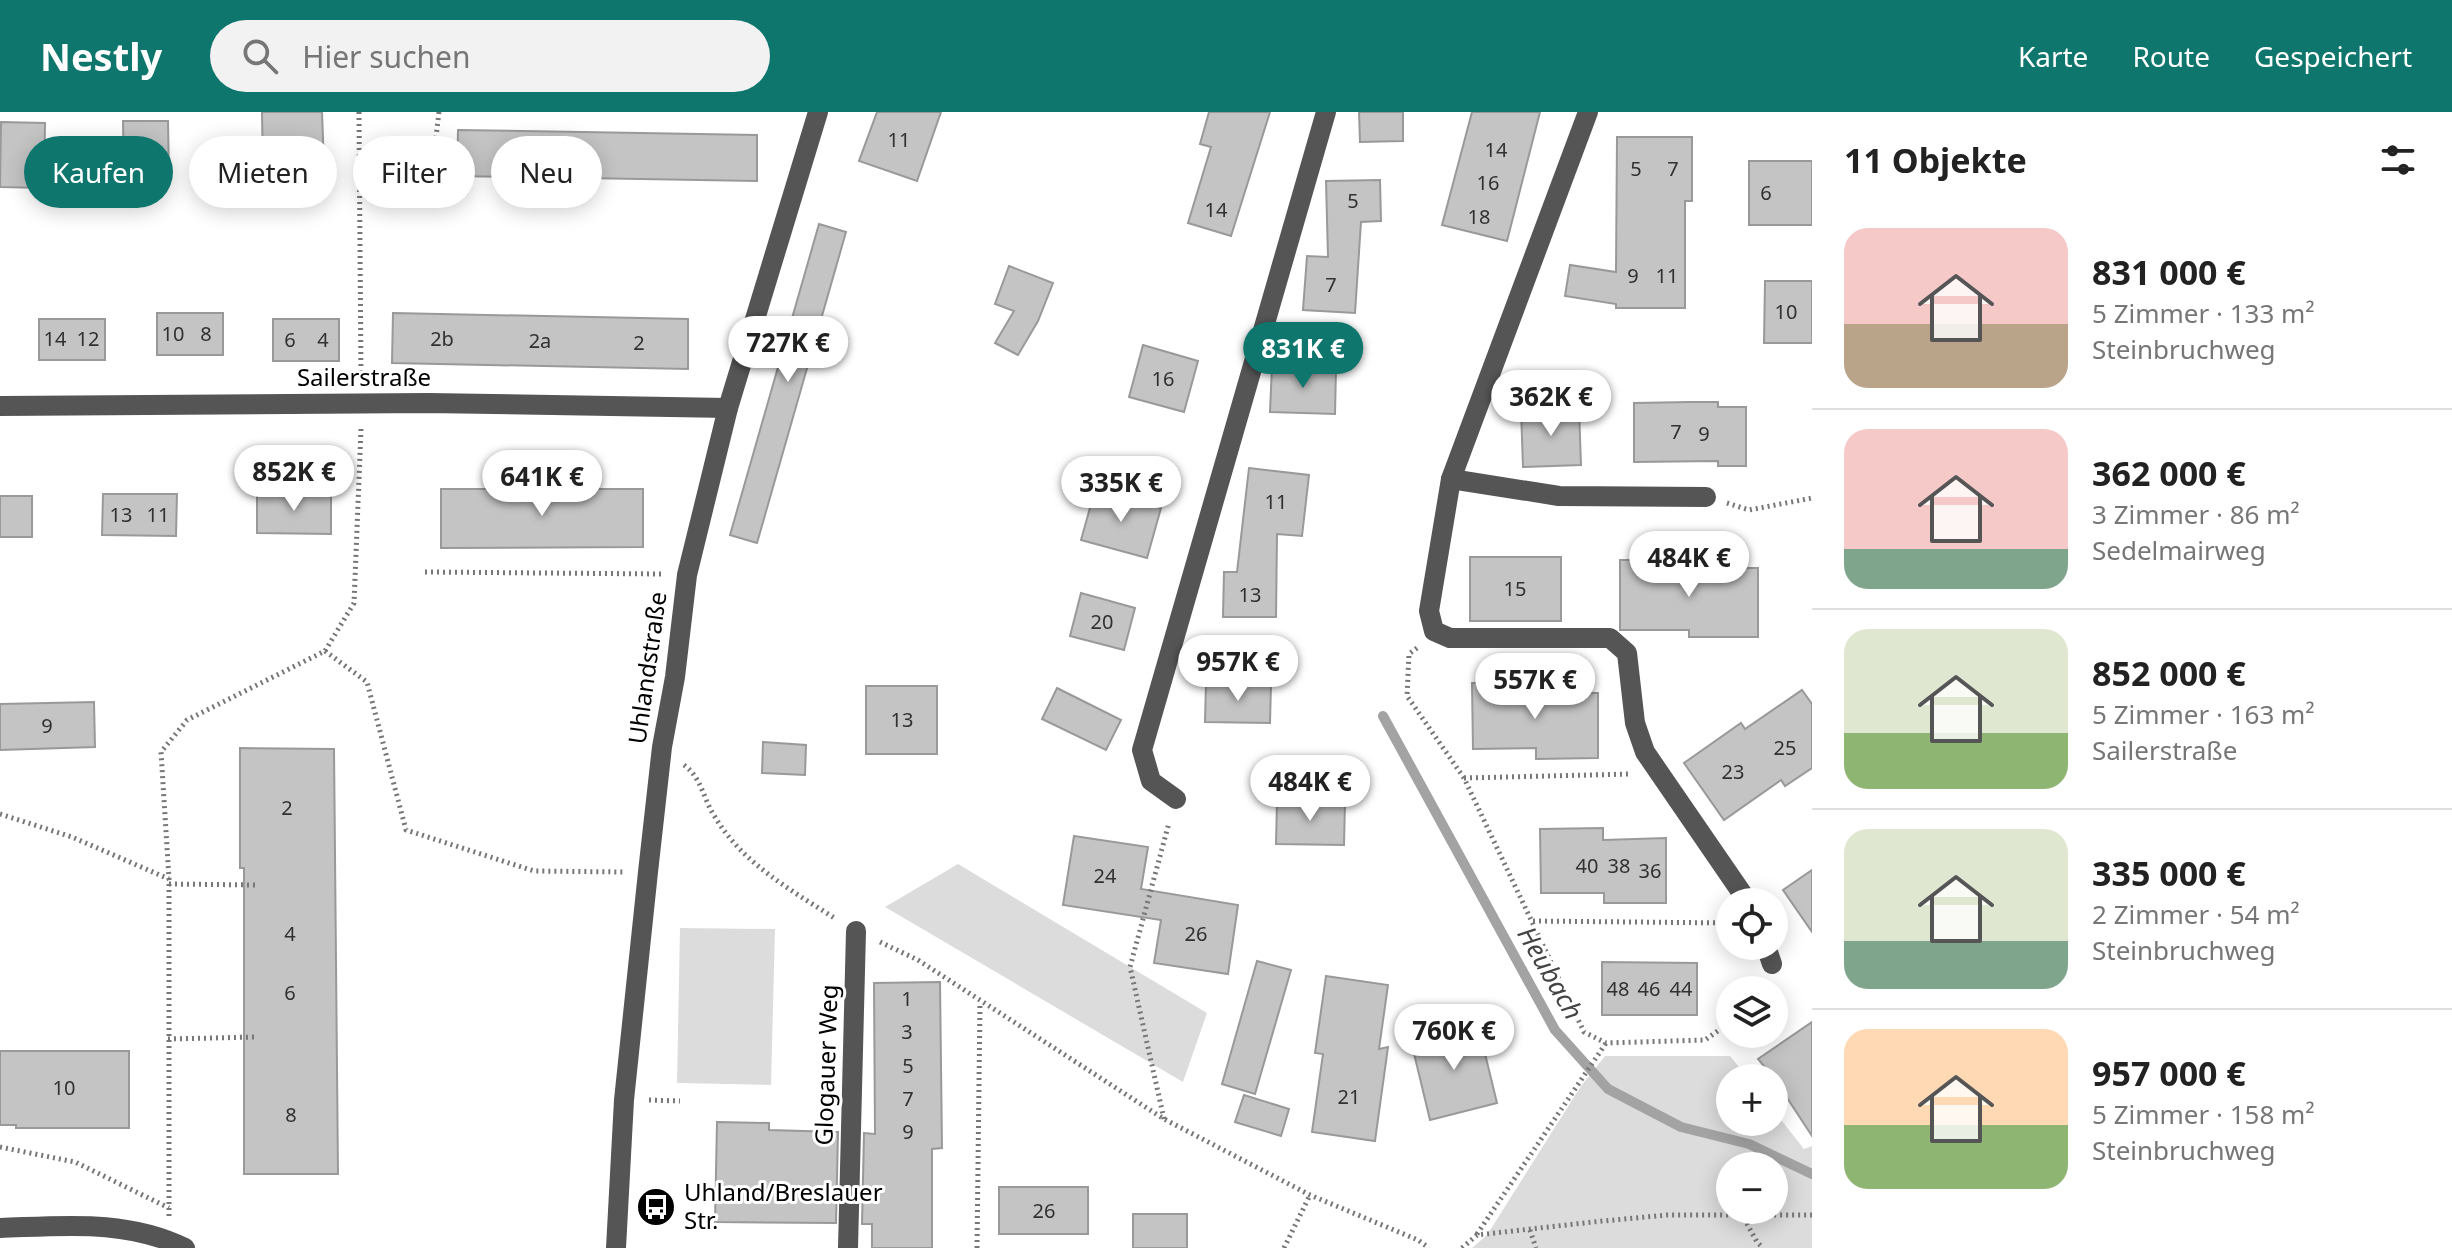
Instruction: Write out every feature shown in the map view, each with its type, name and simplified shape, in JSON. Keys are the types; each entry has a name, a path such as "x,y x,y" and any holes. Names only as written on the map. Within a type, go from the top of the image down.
{"street":[{"name":"Uhlandstraße","path":"616,1248 624,1100 648,872 687,575 728,408 818,112"},
{"path":"1176,799 1151,781 1142,750 1326,112"},
{"path":"1588,112 1451,479 1429,611 1434,631 1450,638 1610,638 1627,653 1635,723 1645,752 1738,888"},
{"name":"Sailerstraße","path":"0,406 362,404 728,408"},
{"path":"1451,479 1559,496 1706,497"},
{"name":"Glogauer Weg","path":"848,1248 856,931"},
{"path":"0,1228 119,1227 177,1244"}],"path":[{"path":"177,1244 169,1208 169,882 161,752 187,720 325,651 354,603 362,404 359,112"},
{"path":"436,136 439,112"},
{"path":"1706,497 1749,510 1812,498"},
{"path":"425,572 687,575"},
{"path":"1434,631 1409,654 1407,696 1464,778 1584,1032 1606,1043 1705,1040 1716,1032"},
{"path":"325,651 367,682 406,830 534,871 648,872"},
{"path":"662,747 695,773 715,818 759,870 856,931 918,960 1164,1119 1310,1195 1418,1240 1429,1248"},
{"path":"1464,778 1660,774"},
{"path":"1164,1119 1130,967 1176,799"},
{"path":"0,814 72,837 169,882 257,885"},
{"path":"1533,921 1716,923"},
{"path":"977,1248 980,1001"},
{"path":"168,1039 256,1037"},
{"path":"1462,1248 1477,1235 1606,1043"},
{"path":"0,1147 75,1162 169,1208"},
{"path":"1284,1248 1310,1195"},
{"path":"1477,1235 1667,1215 1716,1214"},
{"path":"1788,1214 1812,1215"},
{"path":"1747,1224 1763,1248"},
{"path":"1530,1230 1536,1248"}],"shaded area":[{"path":"958,864 1207,1013 1183,1082 885,907"},
{"path":"680,928 775,929 771,1085 677,1083"},
{"path":"1605,1056 1730,1056 1737,1064 1716,1064 1716,1136 1788,1136 1788,1129 1804,1149 1812,1146 1812,1248 1472,1248 1487,1235 1581,1086"}],"building":[{"path":"262,112 322,112 323,136 262,136"},
{"path":"877,112 941,112 917,181 859,161"},
{"path":"1209,112 1270,112 1231,236 1188,223 1211,147 1200,144"},
{"path":"1359,112 1403,112 1403,141 1360,142"},
{"path":"1472,112 1540,112 1507,241 1442,225"},
{"path":"123,121 168,121 168,136 123,136"},
{"path":"1,122 45,123 45,136 24,136 24,188 0,187"},
{"path":"458,130 757,135 757,181 602,178 602,136 491,136 491,177 475,176 475,136 458,136"},
{"path":"1617,137 1692,137 1692,201 1685,201 1685,308 1616,308 1616,304 1565,296 1570,265 1616,272"},
{"path":"1749,161 1812,161 1812,225 1749,225"},
{"path":"1380,180 1381,221 1361,222 1355,313 1303,310 1307,256 1328,257 1326,181"},
{"path":"819,224 846,232 757,543 730,535"},
{"path":"1009,266 1053,283 1038,321 1018,355 995,343 1014,311 995,304"},
{"path":"1765,281 1812,281 1812,343 1764,343"},
{"path":"157,313 223,313 223,355 157,355"},
{"path":"393,313 688,319 688,369 392,363"},
{"path":"39,319 105,319 105,360 39,360"},
{"path":"273,319 339,319 339,361 273,361"},
{"path":"1143,345 1198,361 1184,412 1129,397"},
{"path":"1272,366 1336,368 1335,414 1270,412"},
{"path":"1718,402 1718,407 1746,407 1746,466 1718,466 1718,461 1634,462 1634,403"},
{"path":"1579,408 1581,465 1523,467 1521,410"},
{"path":"1249,468 1309,475 1302,536 1277,534 1276,617 1223,617 1224,572 1237,572"},
{"path":"441,489 643,489 643,547 441,548"},
{"path":"1095,490 1161,508 1147,558 1081,540"},
{"path":"257,492 331,493 331,534 257,533"},
{"path":"103,494 177,494 176,536 102,535"},
{"path":"0,496 32,496 32,537 0,537"},
{"path":"1470,557 1561,557 1561,621 1470,621"},
{"path":"1620,560 1689,560 1689,568 1758,568 1758,637 1689,637 1689,630 1620,630"},
{"path":"1081,593 1135,608 1124,650 1070,636"},
{"path":"1206,682 1271,684 1270,723 1205,722"},
{"path":"1472,683 1535,683 1535,693 1598,693 1598,758 1536,759 1536,748 1473,749"},
{"path":"866,686 937,686 937,754 866,754"},
{"path":"1057,688 1121,720 1106,750 1042,719"},
{"path":"1802,690 1812,704 1812,768 1785,786 1781,780 1724,820 1684,763 1741,723 1745,729"},
{"path":"94,702 95,747 0,750 0,704"},
{"path":"763,742 806,745 805,775 762,773"},
{"path":"240,748 334,749 338,1174 244,1174 244,868 240,868"},
{"path":"1277,801 1345,802 1344,845 1276,844"},
{"path":"1603,828 1603,840 1666,838 1666,903 1604,903 1604,893 1541,893 1540,829"},
{"path":"1074,836 1148,847 1141,889 1238,905 1228,974 1154,963 1161,920 1063,905"},
{"path":"1812,870 1812,932 1788,897 1786,888"},
{"path":"1257,961 1291,970 1255,1094 1222,1084"},
{"path":"1602,962 1697,963 1697,1015 1602,1015"},
{"path":"1326,976 1388,985 1379,1049 1388,1047 1375,1141 1312,1132 1323,1054 1315,1053"},
{"path":"940,982 942,1148 932,1149 932,1248 872,1248 872,1224 862,1224 864,1133 875,1134 874,983"},
{"path":"1812,1022 1812,1136 1788,1099 1788,1064 1762,1064 1758,1059 1774,1048 1788,1048 1788,1038"},
{"path":"1478,1025 1497,1103 1430,1120 1411,1041"},
{"path":"0,1051 129,1051 129,1128 16,1128 16,1125 0,1125"},
{"path":"1244,1095 1289,1109 1281,1136 1235,1122"},
{"path":"717,1122 769,1123 769,1130 838,1132 836,1223 715,1222"},
{"path":"999,1187 1088,1187 1088,1234 999,1234"},
{"path":"1133,1214 1187,1214 1187,1248 1133,1248"}],"waterway":[{"name":"Heubach","path":"1383,716 1555,1030 1608,1089 1681,1127 1749,1144 1812,1174"}],"place":[{"name":"Uhland/Breslauer Str.","path":"656,1207"}]}
